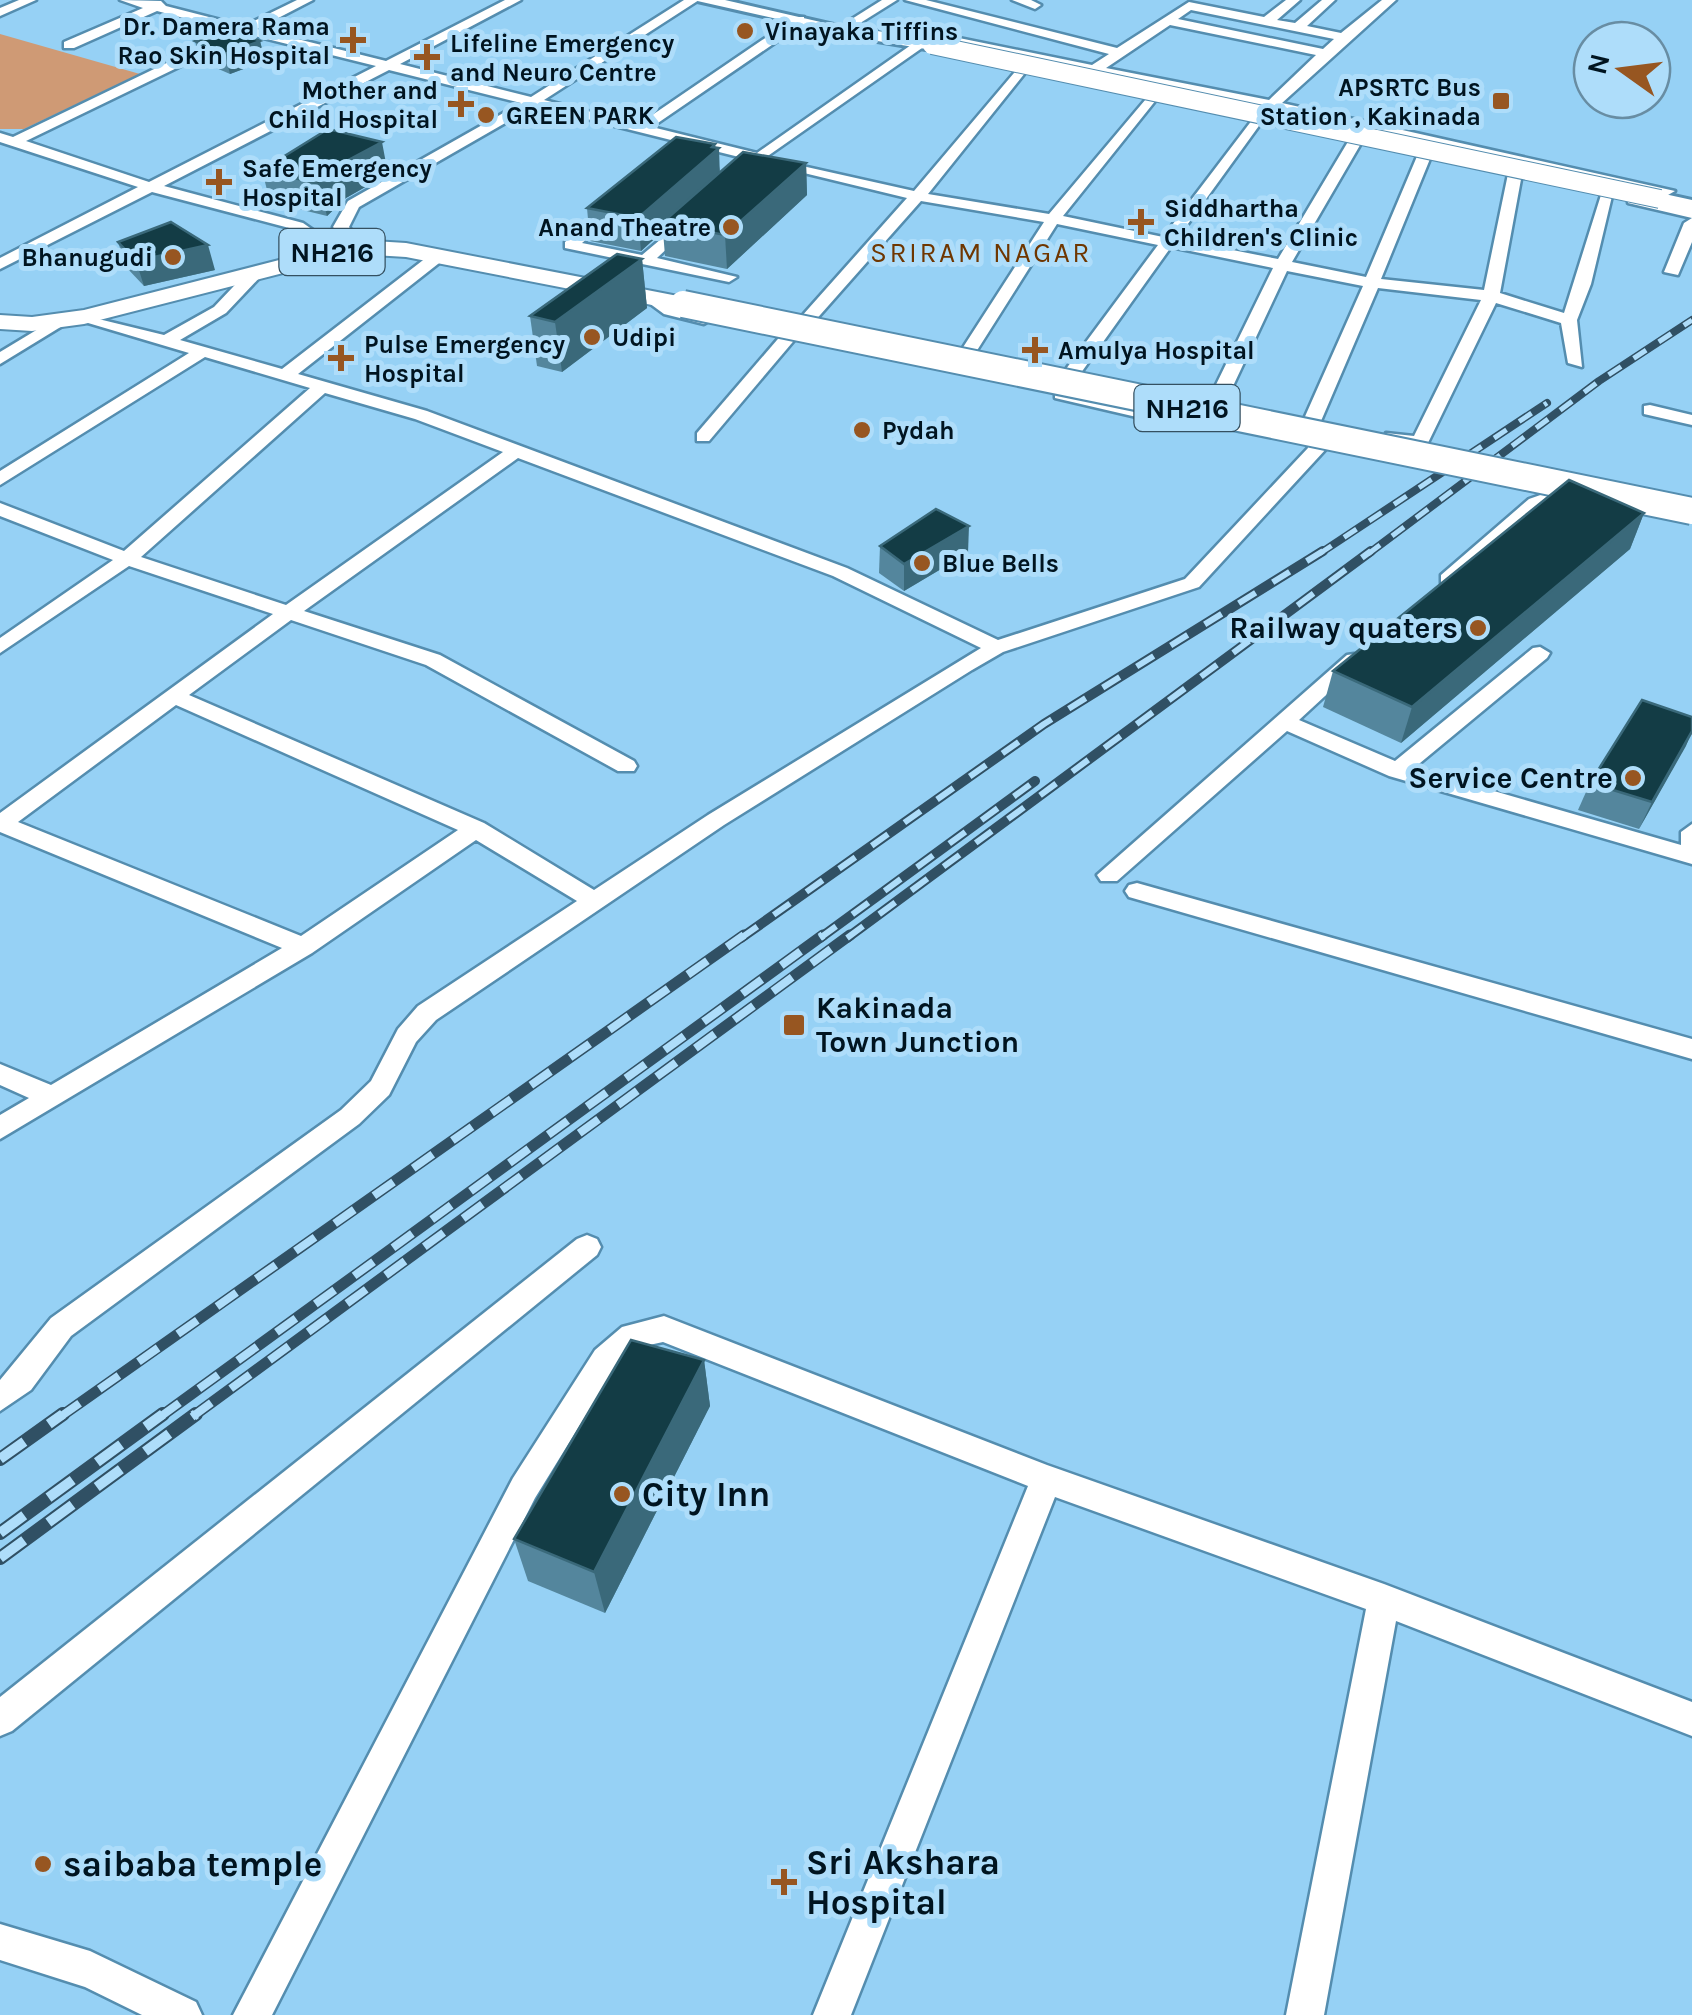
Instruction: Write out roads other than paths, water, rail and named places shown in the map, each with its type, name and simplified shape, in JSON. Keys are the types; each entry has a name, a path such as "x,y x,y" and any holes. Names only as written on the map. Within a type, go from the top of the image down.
{"highway":[{"name":"NH216","path":"0,322 57,318 256,272 373,235 414,241 665,300"},
{"name":"NH216","path":"0,306 57,318 321,242 353,242 665,300 1692,511"}],"main road":[{"path":"701,0 800,20 847,25 906,41 1100,78 1692,206"}],"street":[{"path":"0,12 30,0"},
{"path":"126,0 916,196 1372,283 1491,296 1569,320"},
{"path":"69,45 171,0"},
{"path":"7,139 308,0"},
{"path":"0,264 515,0"},
{"path":"353,242 341,227 353,204 532,102 693,0"},
{"path":"847,25 891,0"},
{"path":"911,0 1120,53"},
{"path":"1018,0 1035,5"},
{"path":"1236,16 1257,0"},
{"path":"1266,22 1294,0"},
{"path":"1297,28 1329,0"},
{"path":"1072,373 1256,120 1325,53 1390,0"},
{"path":"847,25 868,2"},
{"path":"1094,69 1193,3 1236,16 1343,37"},
{"path":"644,128 800,20"},
{"path":"1170,21 1325,53"},
{"path":"744,171 906,41 910,32 1396,130 1692,197"},
{"path":"906,41 1020,70 1692,214"},
{"path":"807,320 982,120 1020,70"},
{"path":"968,352 1053,220 1152,98"},
{"path":"7,139 151,187 298,226 321,242"},
{"path":"1218,401 1282,265 1356,140"},
{"path":"683,153 697,142"},
{"path":"0,1398 21,1381 61,1327 350,1117 380,1088 407,1036 428,1014 732,809 996,648 1192,583 1317,449 1312,421 1425,154"},
{"path":"665,300 694,296 1420,443 1491,296 1515,174"},
{"path":"1576,363 1569,320 1608,194"},
{"path":"626,199 570,245 729,277"},
{"path":"646,260 702,209"},
{"path":"1672,272 1692,223"},
{"path":"283,377 437,257"},
{"path":"163,342 220,310 256,272"},
{"path":"665,300 678,314 1188,424"},
{"path":"0,360 57,318"},
{"path":"0,342 57,318 163,342 421,415 840,572 971,632 996,648"},
{"path":"704,437 789,337"},
{"path":"0,479 200,352"},
{"path":"0,648 128,558 321,388"},
{"path":"1650,410 1692,420"},
{"path":"0,824 517,450"},
{"path":"1432,593 1536,502 1549,498 1692,524"},
{"path":"0,508 128,558 433,660 626,766"},
{"path":"1109,875 1372,644"},
{"path":"1397,771 1540,653"},
{"path":"175,697 476,829 594,901"},
{"path":"1283,721 1397,771 1692,856"},
{"path":"0,824 303,947"},
{"path":"0,1128 303,947 476,829"},
{"path":"1692,832 1692,848"},
{"path":"1137,891 1692,1049"},
{"path":"0,1074 52,1096"},
{"path":"0,1718 587,1247"},
{"path":"252,2015 524,1488 605,1358 632,1336 664,1329 1046,1479 1384,1600 1692,1719"},
{"path":"832,2015 1046,1479"},
{"path":"1305,2015 1384,1600"},
{"path":"0,1942 90,1970 183,2015"}],"railway":[{"path":"1368,554 1599,381 1692,320"},
{"path":"1319,554 1547,403"},
{"path":"741,938 1044,724 1323,551"},
{"path":"847,938 1371,551"},
{"path":"820,938 1035,781"},
{"path":"60,1417 744,935"},
{"path":"160,1417 823,935"},
{"path":"192,1417 850,935"},
{"path":"0,1459 63,1414"},
{"path":"0,1533 163,1414"},
{"path":"0,1558 196,1414"}],"place":[{"name":"Vinayaka Tiffins","path":"745,31"},
{"name":"Dr. Damera Rama Rao Skin Hospital","path":"353,40"},
{"name":"Lifeline Emergency and Neuro Centre","path":"427,57"},
{"name":"APSRTC Bus Station , Kakinada","path":"1501,101"},
{"name":"Mother and Child Hospital","path":"461,104"},
{"name":"GREEN PARK","path":"486,115"},
{"name":"Safe Emergency Hospital","path":"219,182"},
{"name":"Siddhartha Children's Clinic","path":"1141,222"},
{"name":"Anand Theatre","path":"731,227"},
{"name":"Bhanugudi","path":"173,257"},
{"name":"Udipi","path":"592,337"},
{"name":"Amulya Hospital","path":"1035,350"},
{"name":"Pulse Emergency Hospital","path":"341,358"},
{"name":"Pydah","path":"862,430"},
{"name":"Blue Bells","path":"922,563"},
{"name":"Railway quaters","path":"1478,628"},
{"name":"Service Centre","path":"1633,778"},
{"name":"Kakinada Town Junction","path":"794,1025"},
{"name":"City Inn","path":"622,1494"},
{"name":"saibaba temple","path":"43,1864"},
{"name":"Sri Akshara Hospital","path":"784,1882"}],"district":[{"name":"SRIRAM NAGAR","path":"981,252"}]}
